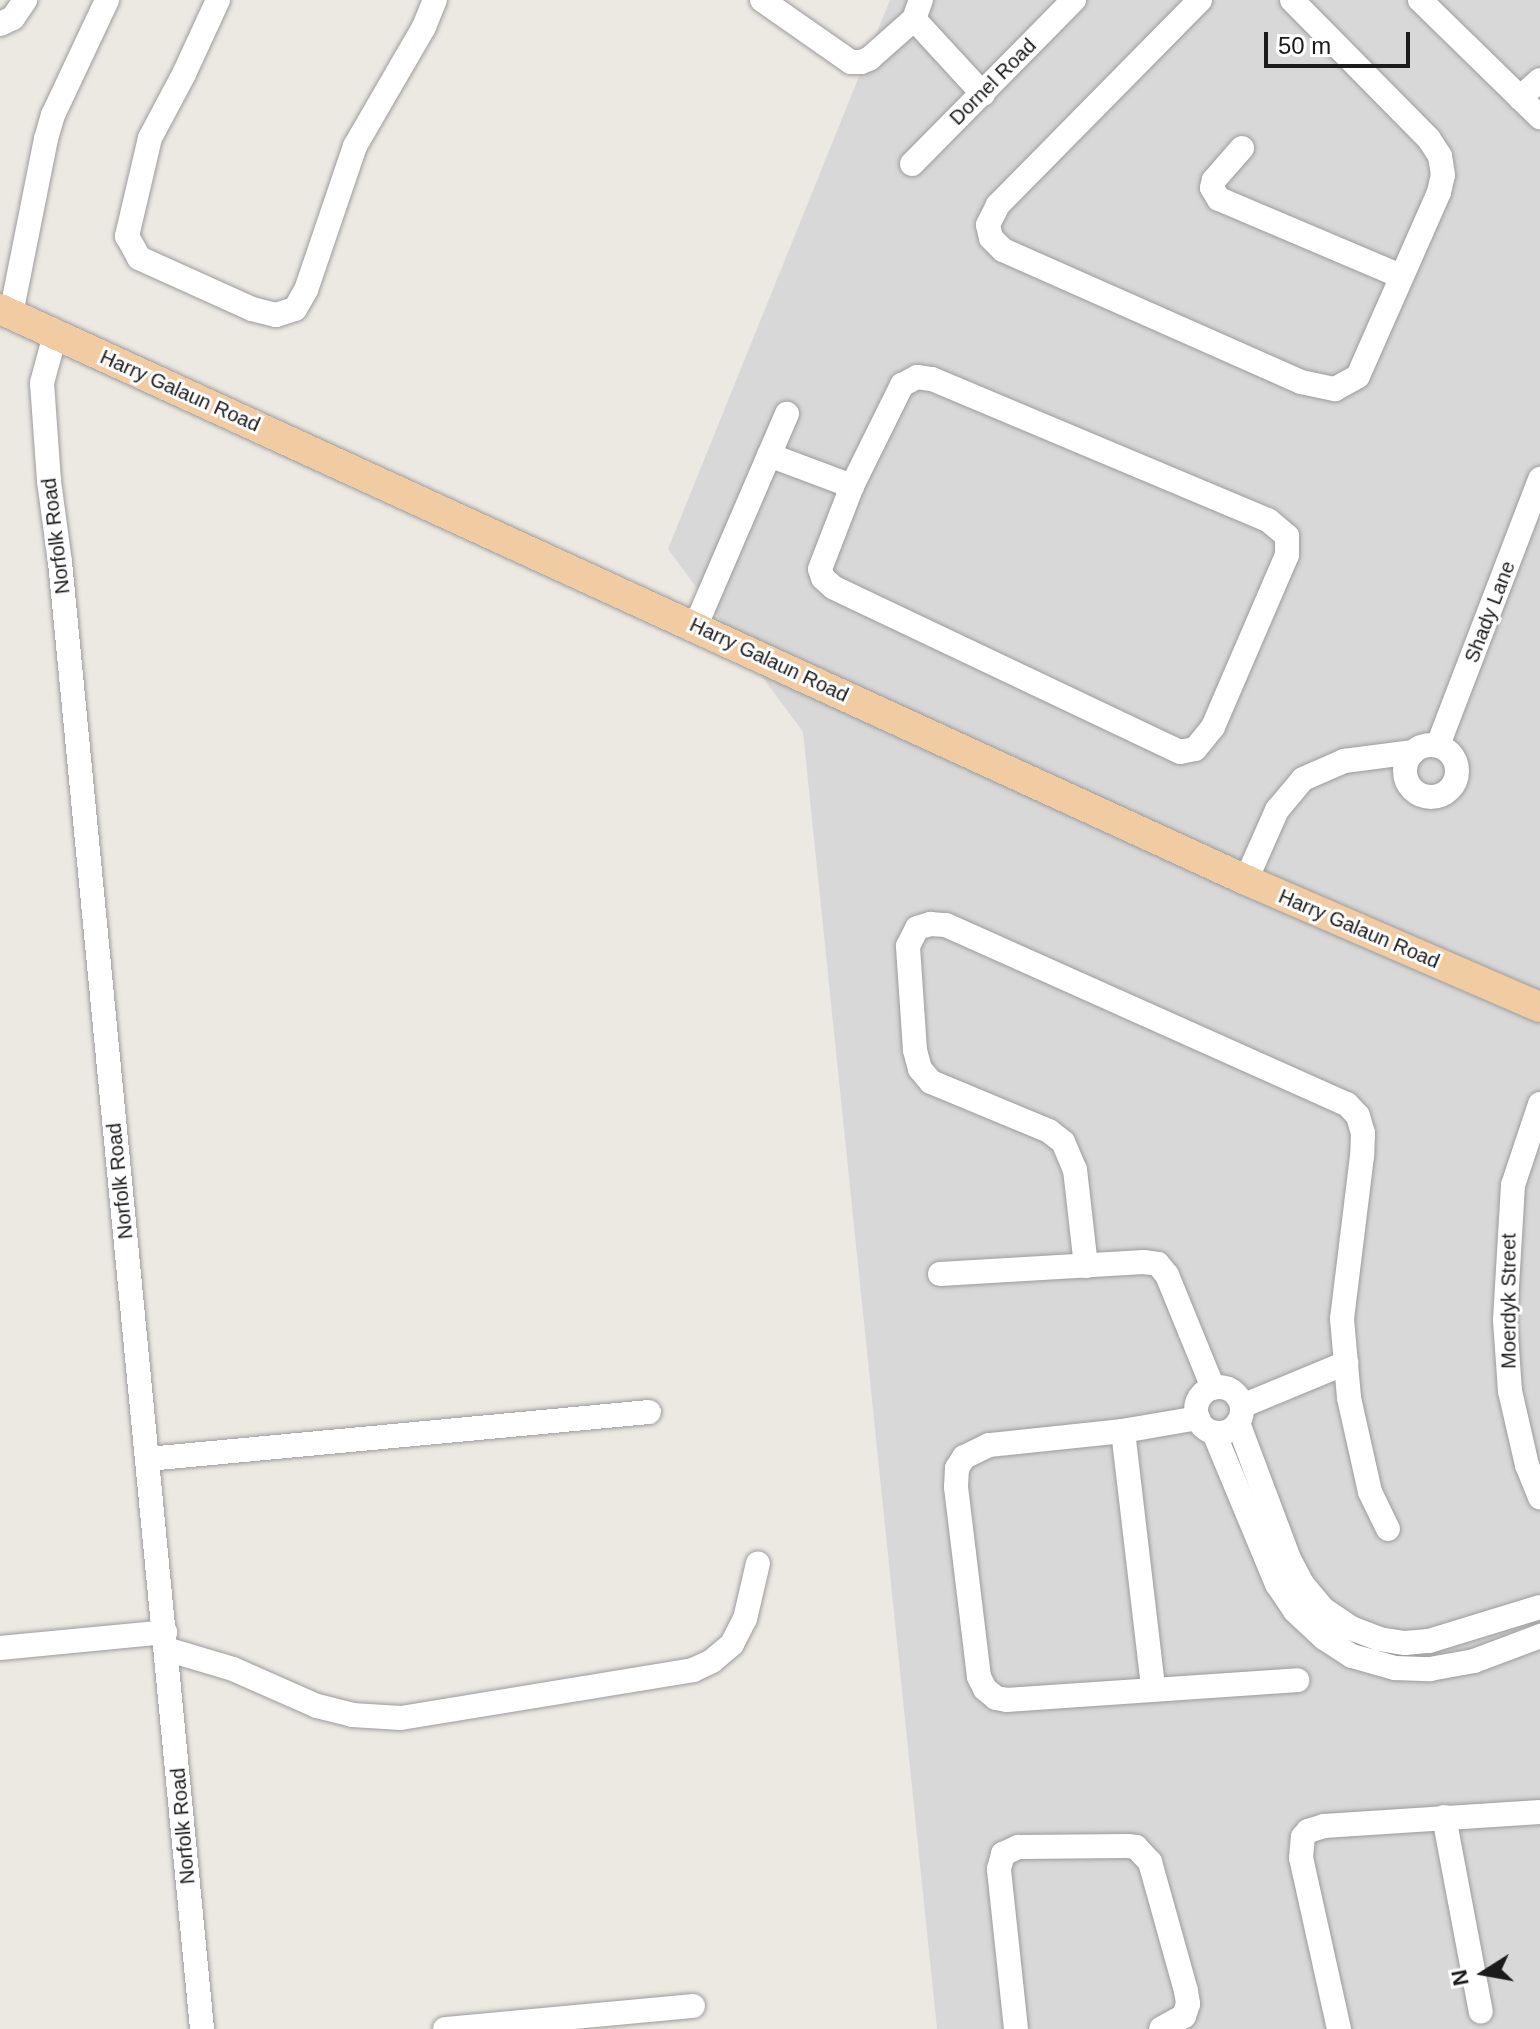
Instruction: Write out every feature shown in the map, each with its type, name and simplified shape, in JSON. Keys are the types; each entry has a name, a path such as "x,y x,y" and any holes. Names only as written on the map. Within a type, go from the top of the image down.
{"main road":[{"name":"Harry Galaun Road","path":"6,312 696,625 1246,880 1540,1007"}],"street":[{"path":"0,24 13,18 25,0"},
{"path":"6,312 50,127 107,0"},
{"path":"218,0 150,138 127,236 139,258 252,309 276,315 295,309 306,290 355,146 424,27 435,0"},
{"path":"762,0 851,62 869,59 918,9 983,94"},
{"name":"Dornel Road","path":"912,164 1074,0"},
{"path":"1197,1 998,205 988,225 991,238 1003,250 1324,390 1344,387 1358,376 1439,192 1443,175 1440,156 1378,84 1292,0"},
{"path":"1420,0 1540,117"},
{"path":"1520,98 1540,80"},
{"path":"1242,148 1214,180 1212,188 1219,199 1400,276"},
{"name":"Norfolk Road","path":"55,335 46,365 42,399 202,2029"},
{"path":"925,377 1268,520 1282,529 1289,545 1213,727 1204,741 1185,753 829,584 820,569 852,486 902,385 910,378 925,377"},
{"path":"696,625 787,414"},
{"path":"769,455 852,486"},
{"name":"Shady Lane","path":"1438,745 1540,479"},
{"path":"1246,880 1277,810 1303,779 1344,761 1372,760 1413,752 1429,744 1438,745 1452,754 1456,762 1457,778 1447,792 1424,796 1409,785 1405,768 1413,752"},
{"path":"1372,760 1406,777"},
{"path":"1086,1266 1075,1170 1063,1142 1049,1131 931,1082 920,1069 915,1050 908,946 917,928 946,925 1347,1104 1358,1116 1363,1133 1342,1319 1349,1398 1370,1492 1388,1529"},
{"name":"Moerdyk Street","path":"1540,1104 1513,1185 1505,1320 1510,1391 1527,1465 1540,1498"},
{"path":"940,1274 1144,1262 1164,1269 1213,1388"},
{"path":"1297,1680 1153,1687 1007,1700 996,1698 985,1689 979,1677 956,1487 957,1468 971,1450 1123,1431 1206,1425 1228,1431 1240,1414 1346,1363"},
{"path":"1213,1388 1234,1393 1289,1559 1303,1585 1323,1609 1351,1628 1379,1639 1405,1643 1429,1641 1540,1607"},
{"path":"1213,1388 1197,1403 1206,1425 1277,1584 1295,1611 1324,1638 1352,1656 1395,1668 1430,1669 1495,1653 1540,1636"},
{"path":"148,1459 649,1412"},
{"path":"1123,1431 1153,1687"},
{"path":"0,1648 165,1641 317,1706 352,1715 401,1718 693,1670 712,1661 732,1644 745,1619 758,1563"},
{"path":"1486,1623 1495,1653"},
{"path":"1339,2029 1301,1858 1303,1837 1308,1831 1324,1826 1540,1812"},
{"path":"1444,1817 1481,2012"},
{"path":"1016,2029 999,1869 1003,1854 1018,1847 1128,1846 1136,1847 1150,1862 1186,1991 1184,2016 1161,2029"},
{"path":"445,2029 693,2006"}],"shaded area":[{"path":"890,0 1540,0 1540,2029 937,2029 803,732 668,549"}]}
